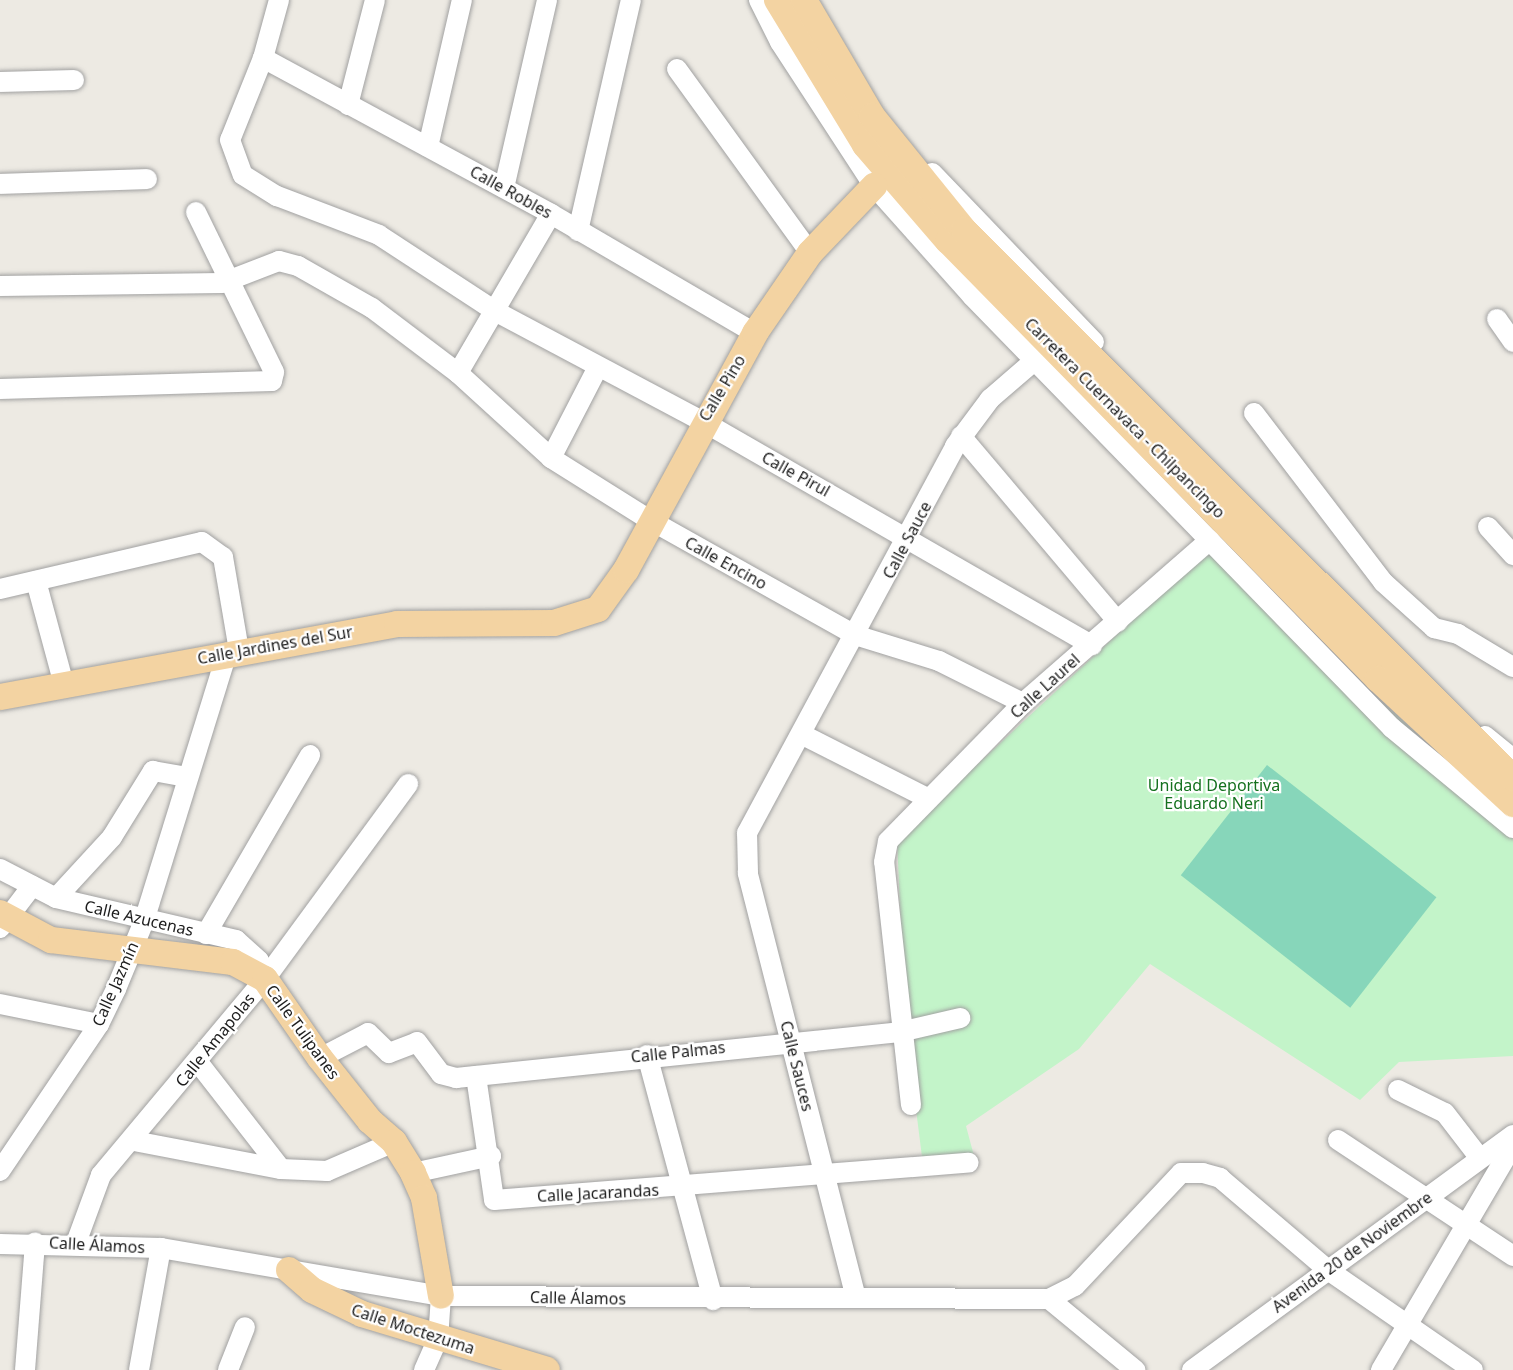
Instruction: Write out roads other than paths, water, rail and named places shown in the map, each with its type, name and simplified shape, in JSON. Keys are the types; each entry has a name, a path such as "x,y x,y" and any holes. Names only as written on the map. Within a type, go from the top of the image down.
{"main road":[{"name":"Carretera Cuernavaca - Chilpancingo","path":"777,0 865,144 948,241 1378,679 1513,804"},
{"name":"Carretera Cuernavaca - Chilpancingo","path":"804,0 902,156 964,230 1513,778"},
{"name":"Calle Pino","path":"598,609 626,570 702,421 755,333 810,253 874,186"},
{"name":"Calle Jardines del Sur","path":"0,698 233,652 397,624 554,623 598,609"},
{"name":"Calle Tulipanes","path":"2,920 51,940 233,962 265,979 320,1058 370,1121 394,1142 413,1173 424,1198 441,1296"},
{"name":"Calle Moctezuma","path":"289,1269 312,1290 362,1314 438,1339 547,1370"}],"street":[{"name":"Calle Pirul","path":"279,0 263,58 230,140 243,175 277,196 379,235 495,311 702,421 910,537 1092,645"},
{"path":"348,105 375,0"},
{"path":"428,147 462,0"},
{"path":"504,188 547,0"},
{"path":"578,231 631,0"},
{"path":"759,0 780,42 874,186 1034,361 1392,728 1513,828"},
{"name":"Calle Robles","path":"263,58 551,214 755,333"},
{"path":"677,69 810,253"},
{"path":"0,82 74,80"},
{"path":"902,156 924,165 1380,636 1513,759"},
{"path":"0,184 147,179"},
{"path":"0,389 272,381 274,372 226,281 195,212"},
{"path":"458,373 551,214"},
{"name":"Calle Encino","path":"226,281 279,261 298,266 372,308 458,373 551,458 650,520 855,635 939,661 1023,703"},
{"path":"0,286 226,281"},
{"path":"1497,319 1513,342"},
{"name":"Calle Sauce","path":"747,833 910,537 961,436 990,399 1034,361"},
{"path":"551,458 598,367"},
{"path":"1254,413 1383,582 1434,628 1458,634 1513,667"},
{"path":"961,436 1118,622"},
{"path":"1488,527 1513,555"},
{"name":"Calle Laurel","path":"900,1032 884,862 888,841 927,798 1023,703 1210,540"},
{"path":"0,588 202,542 223,557 233,652"},
{"path":"36,581 64,685"},
{"name":"Calle Jazmín","path":"1,1168 99,1024 144,921 188,777 233,652"},
{"path":"803,735 927,798"},
{"path":"206,934 310,755"},
{"path":"56,898 112,837 153,771 188,777"},
{"name":"Calle Amapolas","path":"76,1243 101,1175 134,1141 265,979 408,784"},
{"name":"Calle Sauces","path":"747,833 748,873 856,1298"},
{"name":"Calle Azucenas","path":"0,869 56,898 144,921 236,940 259,961 265,979"},
{"path":"2,920 32,886"},
{"path":"0,1004 99,1024"},
{"name":"Calle Palmas","path":"320,1058 368,1033 390,1053 417,1042 441,1074 456,1078 790,1040 900,1032 960,1018"},
{"path":"900,1032 912,1105"},
{"path":"647,1056 713,1300"},
{"path":"197,1061 281,1169"},
{"path":"413,1173 491,1156 476,1076"},
{"path":"1398,1090 1445,1113 1479,1157"},
{"name":"Avenida 20 de Noviembre","path":"1192,1370 1479,1157 1513,1135"},
{"path":"1338,1140 1423,1200 1513,1256"},
{"path":"134,1141 281,1169 327,1171 394,1142"},
{"path":"1381,1370 1513,1145"},
{"name":"Calle Jacarandas","path":"491,1156 494,1200 683,1189 969,1163"},
{"path":"1135,1370 1049,1299 1075,1286 1181,1173 1203,1173 1220,1178 1328,1270 1473,1370"},
{"path":"25,1370 35,1242"},
{"name":"Calle Álamos","path":"0,1244 76,1243 161,1248 441,1296 713,1300 1049,1299"},
{"path":"140,1370 161,1248"},
{"path":"424,1370 438,1339 441,1296"},
{"path":"228,1370 245,1327"}],"park label":[{"name":"Unidad Deportiva Eduardo Neri","path":"1214,794"}]}
